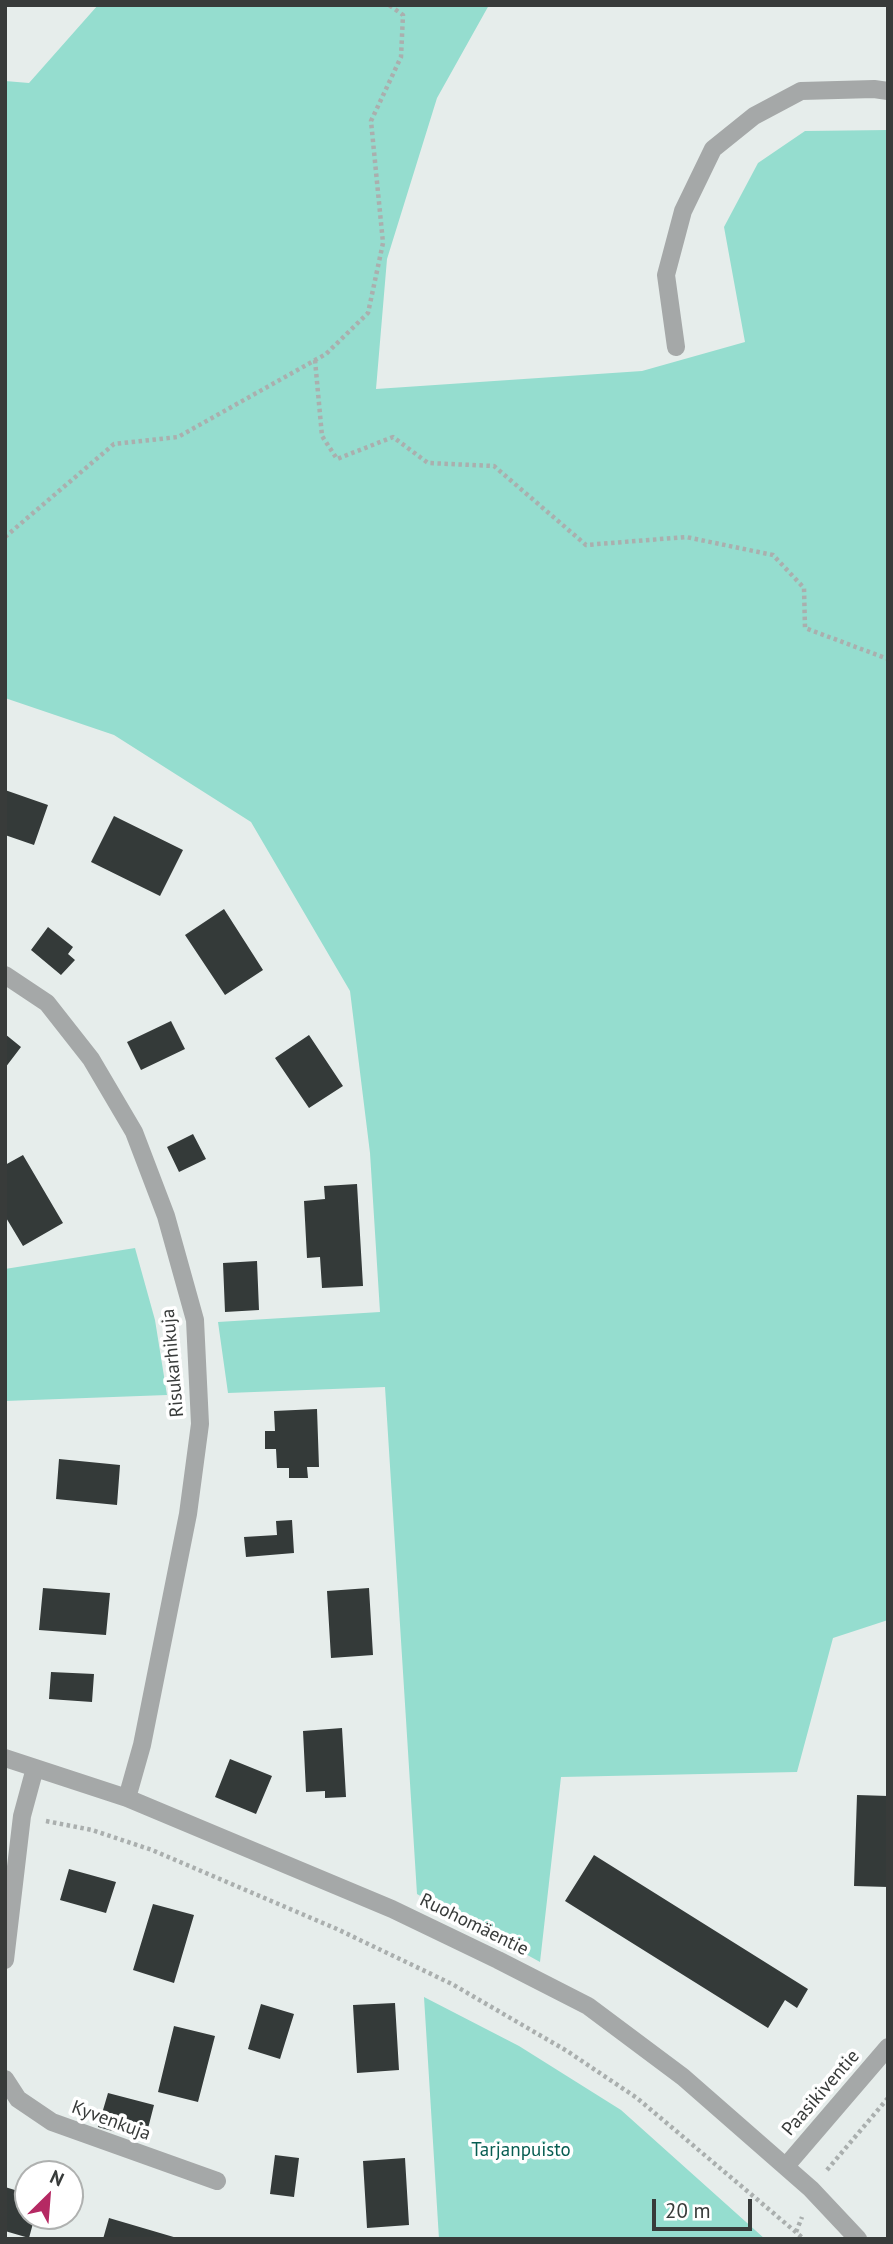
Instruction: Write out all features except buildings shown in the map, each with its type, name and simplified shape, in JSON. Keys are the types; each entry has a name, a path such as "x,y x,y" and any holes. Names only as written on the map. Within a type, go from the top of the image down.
{"street":[{"path":"676,347 666,275 683,211 713,149 754,116 801,91 888,91"},
{"name":"Risukarhikuja","path":"5,975 47,1003 91,1059 134,1132 166,1216 195,1320 200,1424 188,1514 142,1745 127,1798"},
{"name":"Ruohomäentie","path":"5,1759 127,1798 392,1909 588,2006 683,2077 811,2189 858,2239"},
{"path":"5,1960 22,1816 35,1768"},
{"name":"Paasikiventie","path":"786,2166 888,2047"},
{"name":"Kyvenkuja","path":"5,2079 18,2099 52,2122 217,2181"}],"path":[{"path":"5,537 114,444 178,437 326,354 368,313 383,243 371,121 401,57 402,15 389,5"},
{"path":"315,360 322,436 337,459 393,437 428,463 494,466 586,545 686,537 774,555 804,588 805,628 888,659"},
{"path":"22,1816 92,1830 152,1850 337,1929 452,1984 567,2051 637,2098 804,2239"},
{"path":"796,2232 811,2189 888,2098"}],"green space":[{"path":"98,5 489,5 437,98 387,259 376,389 642,371 745,342 724,227 758,163 805,131 888,130 888,1620 833,1638 797,1772 561,1777 540,1962 417,1894 385,1387 228,1393 218,1322 380,1312 370,1153 350,991 251,822 114,735 5,698 5,81 29,83"},
{"path":"135,1248 155,1320 167,1395 5,1401 5,1269"},
{"name":"Tarjanpuisto","path":"424,1997 519,2046 621,2110 765,2239 439,2239"}]}
